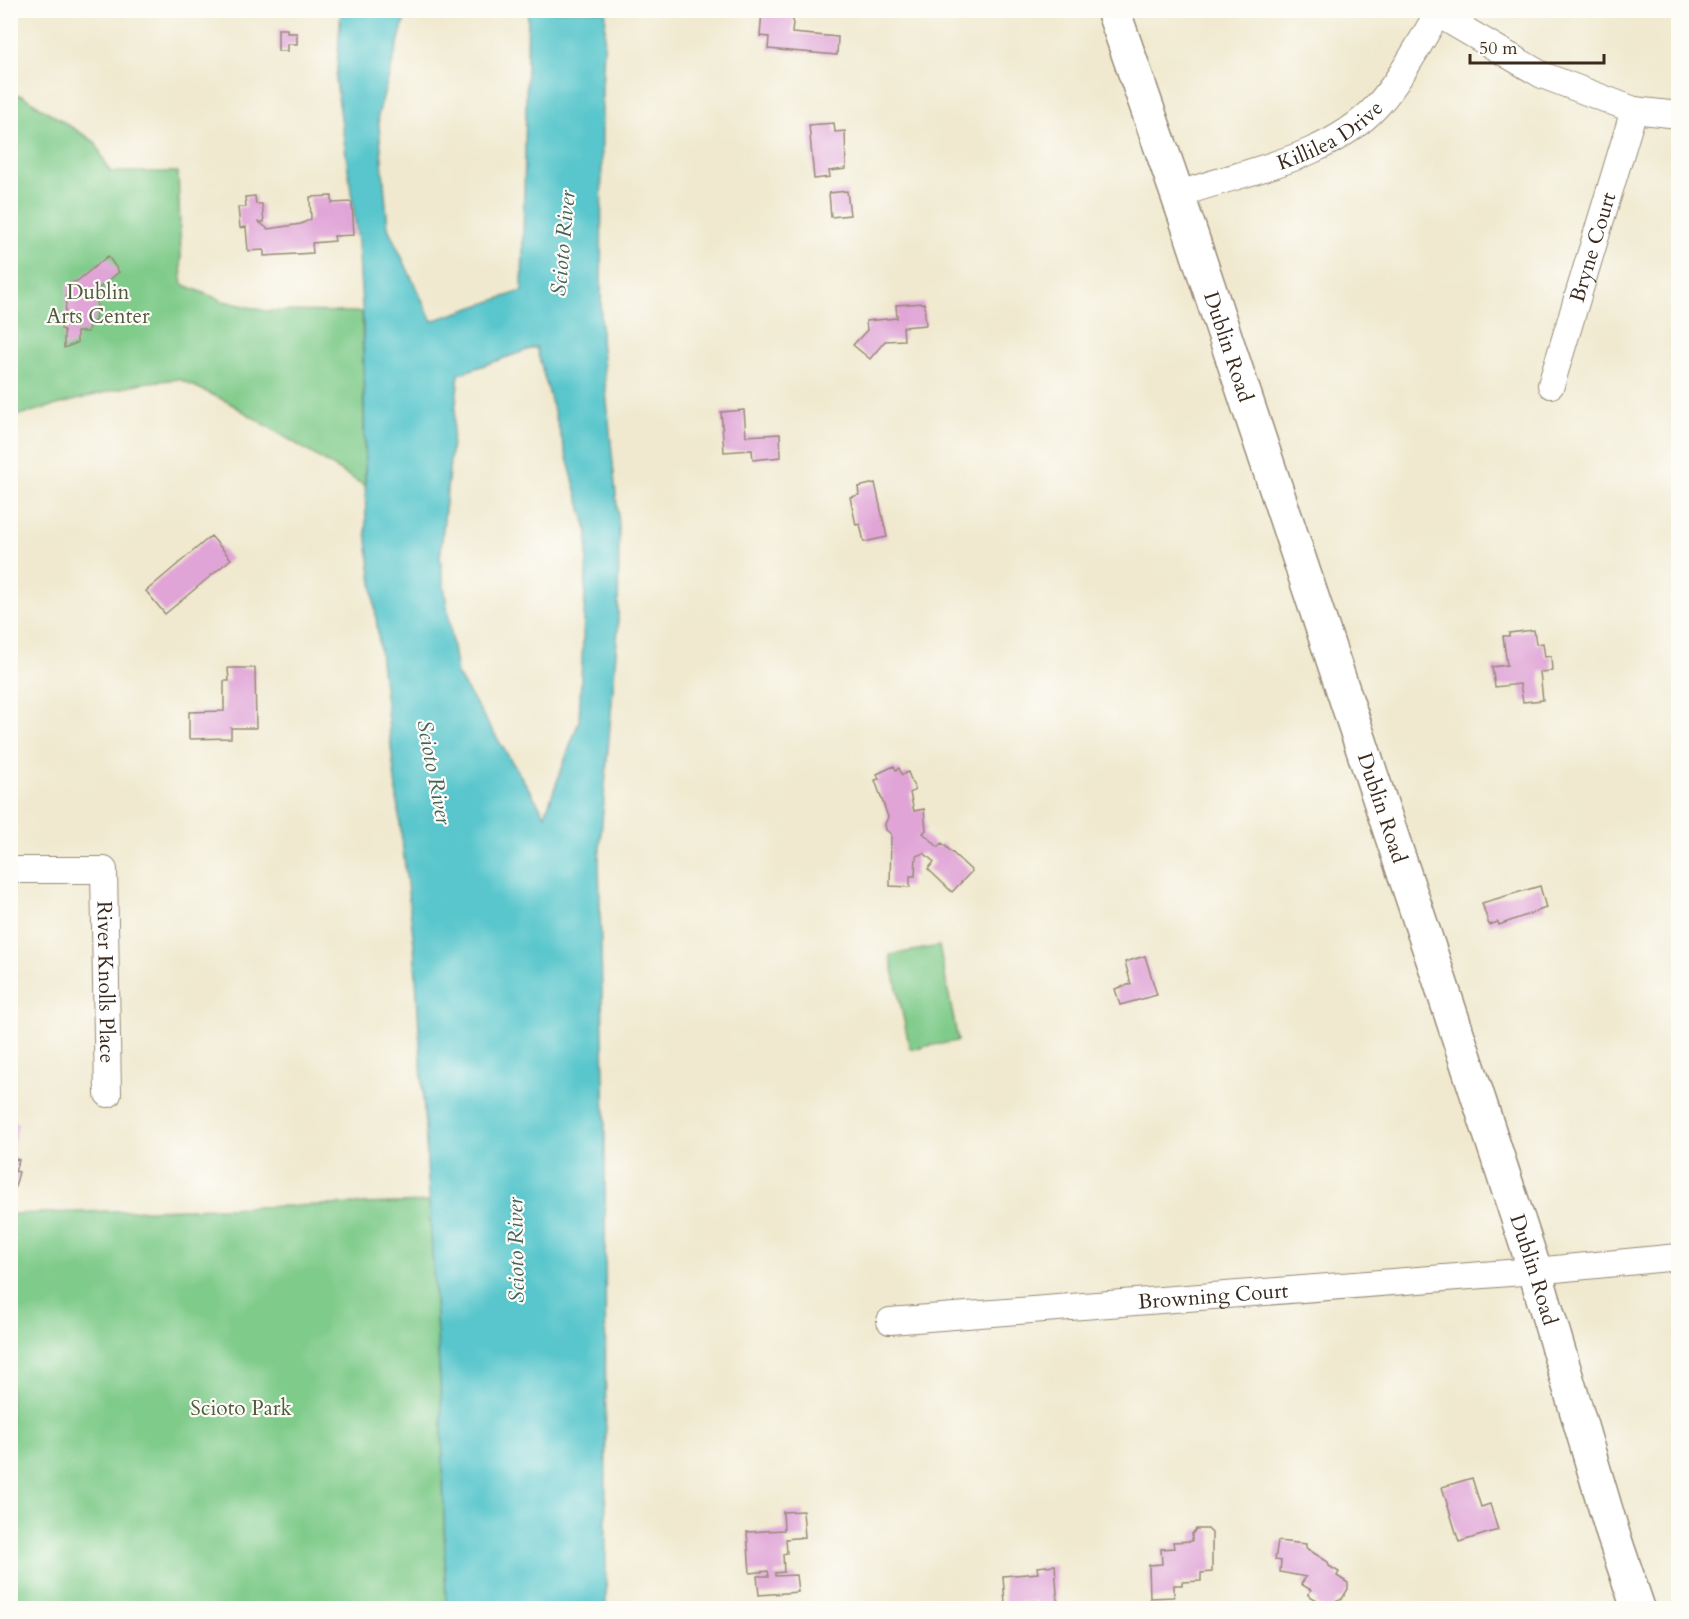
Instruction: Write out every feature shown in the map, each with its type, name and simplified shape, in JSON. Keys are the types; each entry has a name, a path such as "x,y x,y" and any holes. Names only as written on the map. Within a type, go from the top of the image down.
{"main road":[{"name":"Dublin Road","path":"1113,10 1177,195 1535,1271 1613,1534 1638,1608"}],"street":[{"name":"Killilea Drive","path":"1177,195 1292,157 1343,134 1360,122 1390,90 1436,12"},
{"path":"1436,12 1542,75 1634,110 1678,116"},
{"name":"Bryne Court","path":"1551,385 1634,110"},
{"name":"River Knolls Place","path":"10,870 104,870 108,1094"},
{"name":"Browning Court","path":"890,1321 1535,1271 1678,1257"}],"green space":[{"name":"Dublin Arts Center","path":"10,94 23,96 95,142 110,172 178,172 182,284 223,301 266,311 362,312 365,486 228,402 179,379 141,383 11,417"},
{"path":"939,946 958,1041 910,1049 890,955"},
{"name":"Scioto Park","path":"429,1202 442,1417 446,1608 11,1608 10,1214"}],"water":[{"name":"Scioto River","path":"341,11 407,11 378,115 388,228 432,321 522,291 528,11 606,11 602,87 601,339 619,526 618,628 599,859 605,1126 606,1608 446,1608 442,1417 414,944 366,531 363,321 358,242 336,81","holes":["536,347 588,533 579,721 545,815 457,674 440,558 459,374"]}],"building":[{"path":"762,10 794,10 792,33 838,37 837,55 768,49 769,37 760,36"},
{"path":"278,29 287,29 287,33 297,33 297,44 287,44 287,51 278,51"},
{"path":"834,123 835,132 845,131 846,169 829,171 830,177 814,179 809,125"},
{"path":"847,191 850,215 831,217 829,193"},
{"path":"255,196 256,204 262,204 264,222 259,222 268,229 301,224 311,219 310,197 332,196 332,203 352,202 354,235 334,236 335,241 312,243 313,253 264,256 264,250 248,251 246,227 240,228 238,207 246,207 245,197"},
{"path":"108,256 119,272 93,293 98,297 95,322 89,322 88,332 77,332 77,343 64,348 64,330 61,329 62,316 65,316 67,284 77,281"},
{"path":"924,303 926,325 903,327 904,340 885,341 870,359 853,345 867,330 866,321 897,318 896,305"},
{"path":"744,410 746,436 780,434 781,457 753,460 752,450 724,452 721,412"},
{"path":"875,483 887,537 864,542 860,524 856,525 850,497 859,495 858,487"},
{"path":"211,536 231,559 165,614 146,591"},
{"path":"1534,630 1536,644 1543,643 1545,657 1551,656 1552,671 1540,672 1543,700 1523,702 1520,684 1495,687 1492,667 1507,665 1503,636 1509,636 1509,633"},
{"path":"228,668 255,668 256,728 231,728 231,738 189,739 189,712 224,711 224,681 229,681"},
{"path":"894,766 896,770 899,768 902,775 908,772 915,790 910,793 914,811 924,809 926,830 923,833 938,847 942,843 972,871 952,892 928,869 934,862 924,853 916,856 915,876 910,876 910,887 890,886 891,834 886,830 885,824 888,817 875,780 879,779 877,774"},
{"path":"1540,886 1546,908 1499,925 1498,922 1489,925 1482,903"},
{"path":"1145,956 1157,995 1120,1005 1115,989 1131,984 1125,962"},
{"path":"10,1122 18,1124 11,1154 10,1154"},
{"path":"10,1157 19,1160 15,1171 19,1172 15,1187 10,1186"},
{"path":"1472,1478 1481,1507 1490,1504 1498,1530 1459,1542 1442,1487"},
{"path":"803,1511 805,1537 786,1539 787,1553 783,1554 784,1572 775,1573 775,1576 796,1575 798,1592 759,1595 757,1576 769,1576 768,1571 750,1573 747,1532 784,1530 783,1512"},
{"path":"1196,1529 1208,1529 1212,1533 1212,1572 1201,1573 1201,1581 1174,1585 1174,1597 1150,1598 1149,1565 1162,1564 1161,1549 1174,1548 1173,1542 1192,1541 1192,1534"},
{"path":"1278,1541 1306,1544 1306,1548 1328,1562 1329,1566 1339,1572 1337,1576 1348,1583 1348,1589 1342,1599 1337,1600 1332,1608 1322,1608 1315,1604 1317,1600 1308,1595 1311,1590 1301,1584 1306,1577 1280,1572 1281,1561 1275,1560"},
{"path":"1055,1565 1058,1608 1037,1608 1037,1601 1005,1604 1003,1576 1038,1573 1037,1567"}]}
